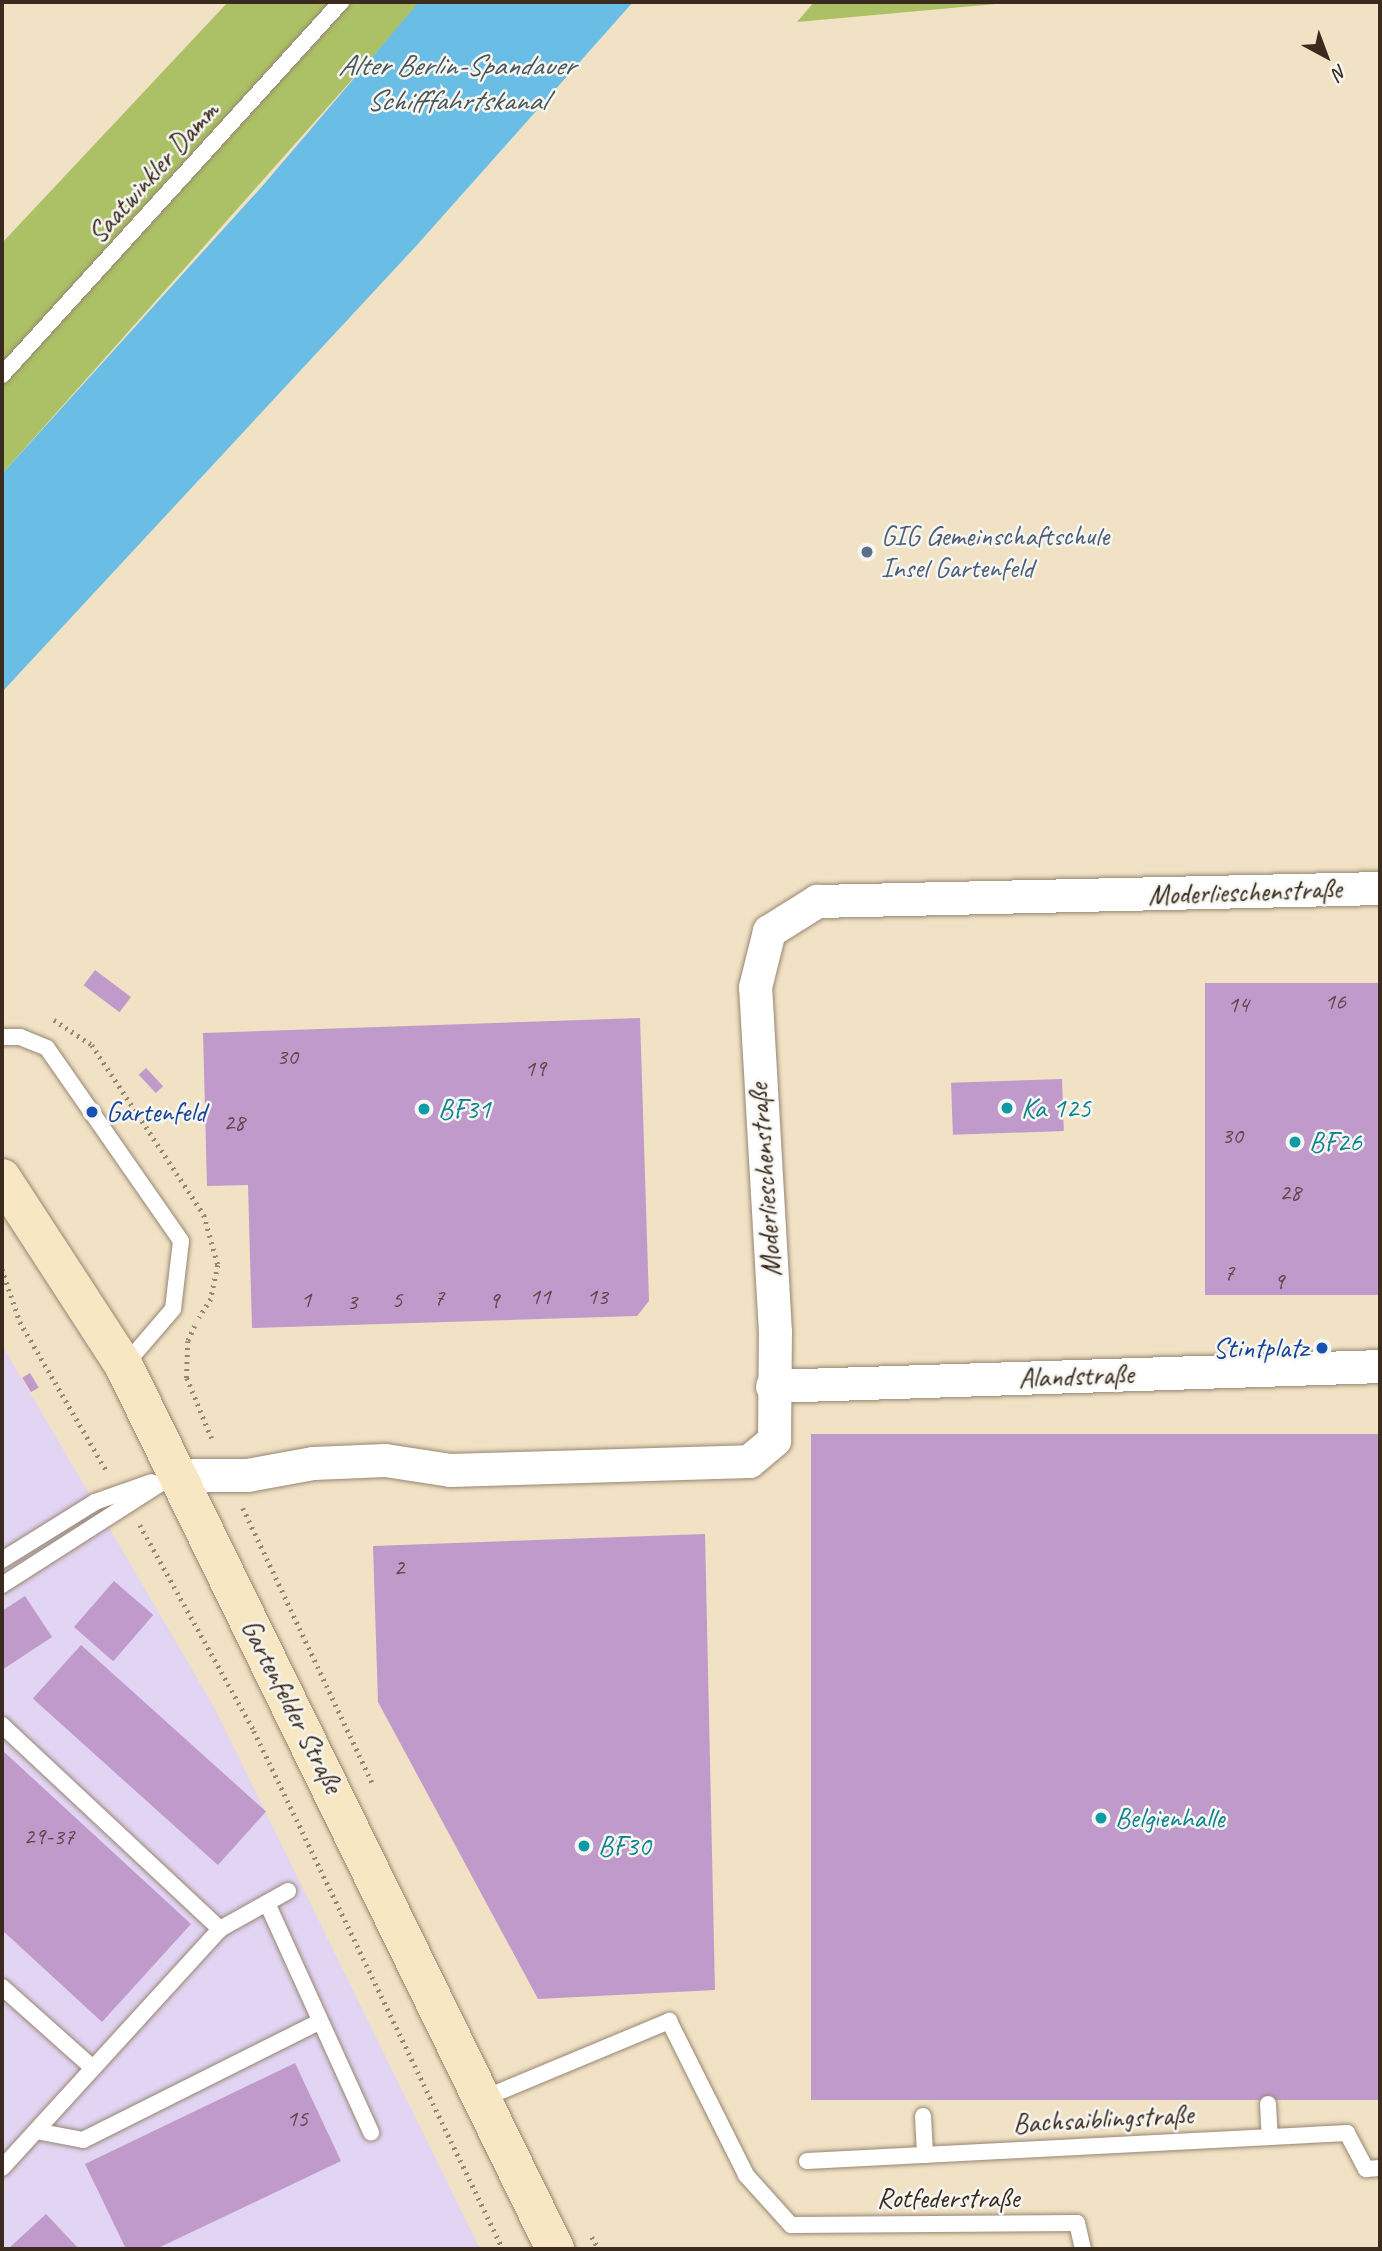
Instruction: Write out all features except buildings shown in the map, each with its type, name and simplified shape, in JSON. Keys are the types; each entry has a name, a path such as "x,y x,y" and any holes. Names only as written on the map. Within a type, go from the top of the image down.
{"main road":[{"name":"Gartenfelder Straße","path":"2,1178 124,1366 174,1475 363,1849 480,2100 555,2249"}],"street":[{"name":"Moderlieschenstraße","path":"174,1475 228,1475 313,1463 385,1460 450,1469 749,1461 774,1440 772,1386 775,1332 755,987 769,931 817,901 1380,888"},
{"name":"Alandstraße","path":"772,1386 1380,1366"}],"lane":[{"name":"Saatwinkler Damm","path":"2,375 341,2"},
{"path":"2,1037 20,1037 47,1048 181,1241 173,1308 124,1366"},
{"path":"2,1585 124,1499 174,1475"},
{"path":"2,1560 94,1502 124,1499"},
{"path":"2,1725 220,1929"},
{"path":"2,2168 220,1929 288,1891"},
{"path":"267,1903 371,2132"},
{"path":"2,1987 93,2068"},
{"name":"Rotfederstraße","path":"480,2100 669,2021 746,2175 792,2225 1077,2223 1083,2249"},
{"path":"36,2131 83,2140 319,2022"},
{"path":"1268,2104 1270,2137"},
{"path":"923,2116 925,2155"},
{"name":"Bachsaiblingstraße","path":"807,2161 1347,2133 1366,2168 1380,2168"}],"path":[{"path":"2,1269 20,1322 191,1611 254,1731 503,2249"},
{"path":"192,1396 373,1784"}],"shaded area":[{"path":"2,1345 213,1705 480,2249 2,2249"}],"green space":[{"path":"228,2 421,2 2,474 2,243"},
{"path":"814,2 1018,2 797,22"}],"water":[{"name":"Alter Berlin-Spandauer Schifffahrtskanal","path":"419,2 633,2 417,245 2,692 2,474 265,183"}],"place":[{"name":"GIG Gemeinschaftschule Insel Gartenfeld","path":"867,552"},
{"name":"Ka 125","path":"1007,1108"},
{"name":"BF31","path":"424,1109"},
{"name":"Gartenfeld","path":"92,1112"},
{"name":"BF26","path":"1295,1142"},
{"name":"Stintplatz","path":"1322,1348"},
{"name":"Belgienhalle","path":"1101,1818"},
{"name":"BF30","path":"584,1846"}]}
